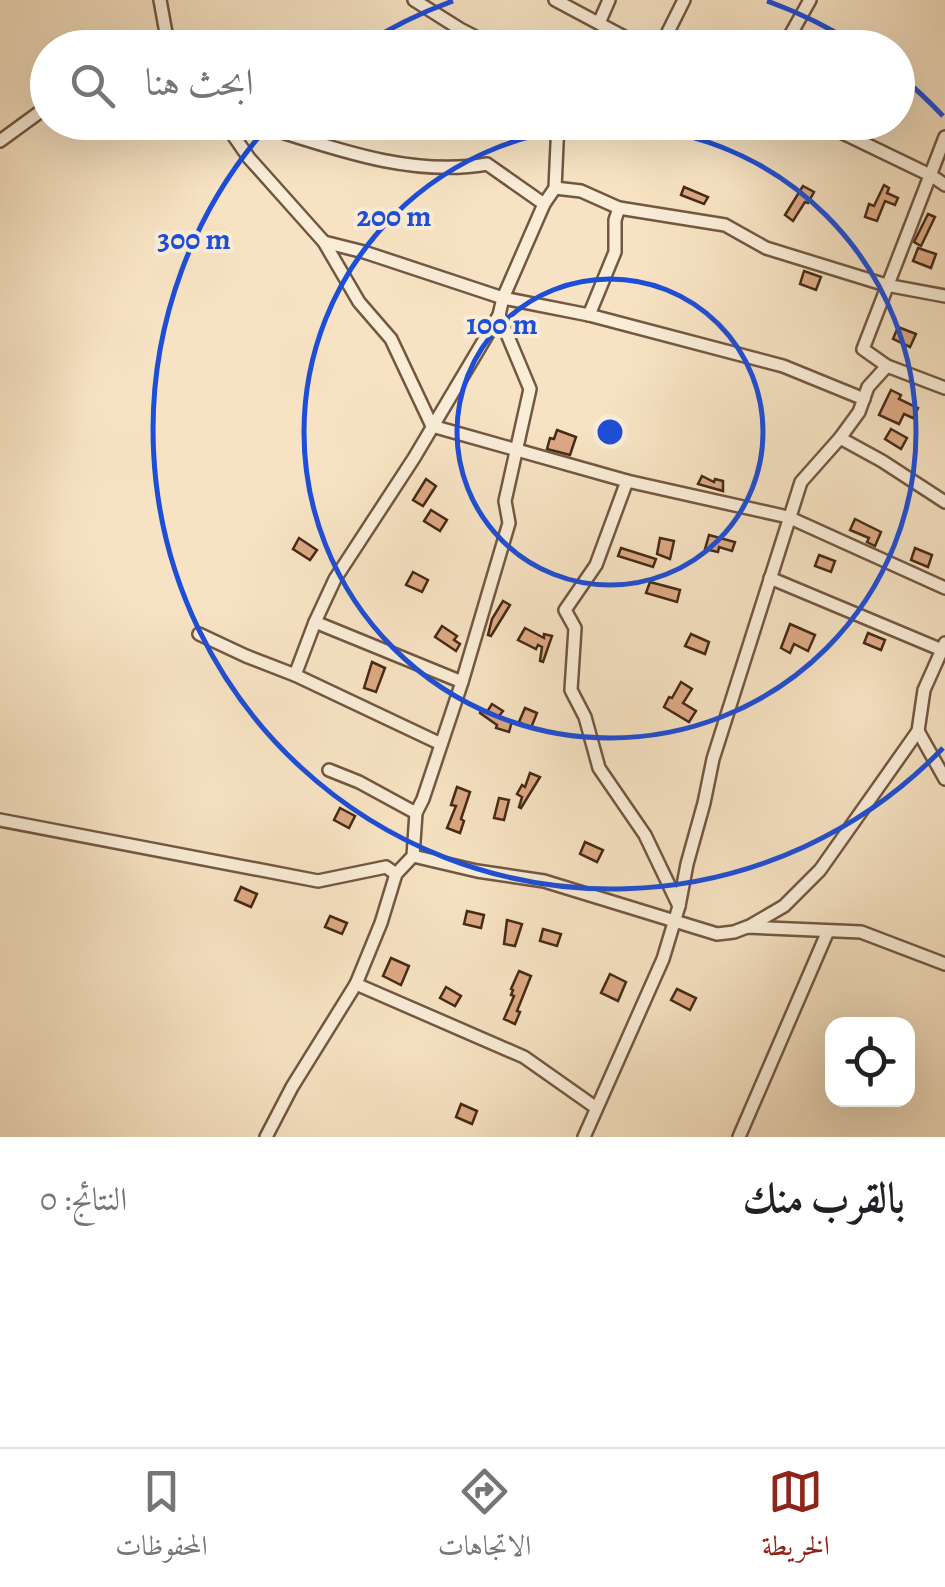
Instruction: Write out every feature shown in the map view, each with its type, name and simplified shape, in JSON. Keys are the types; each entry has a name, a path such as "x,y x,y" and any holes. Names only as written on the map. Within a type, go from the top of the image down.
{"street":[{"path":"160,0 165,30"},
{"path":"414,0 462,30"},
{"path":"556,0 612,30"},
{"path":"599,23 609,0"},
{"path":"669,30 684,0"},
{"path":"793,30 810,0"},
{"path":"0,141 30,119"},
{"path":"945,136 863,349 888,366 945,388"},
{"path":"236,140 324,242 359,302 391,340 432,426 627,481 788,517 945,588"},
{"path":"311,140 379,160 461,168 486,164 544,204"},
{"path":"295,675 335,579 499,315 544,204 555,188 557,140"},
{"path":"857,140 945,185"},
{"path":"555,188 582,191 619,208 725,225 766,248 886,286 945,296"},
{"path":"589,315 615,252 619,208"},
{"path":"324,242 503,298 589,315 783,366 864,399"},
{"path":"266,1137 356,984 382,923 396,874 413,856 416,813 462,682 509,523 505,501 530,388 499,315"},
{"path":"584,1137 663,959 713,759 801,482 840,438 859,412 868,387 888,366"},
{"path":"840,438 945,502"},
{"path":"627,481 596,565 565,610 576,628 571,690 585,717 599,768 645,836 679,906"},
{"path":"413,856 477,872 544,881 717,934 747,928 784,906 820,870 918,731 924,690 944,647 770,578"},
{"path":"315,622 462,682"},
{"path":"200,634 441,744"},
{"path":"918,731 945,778"},
{"path":"329,770 416,813"},
{"path":"0,820 318,881 386,867 396,874"},
{"path":"747,928 861,932 945,964"},
{"path":"739,1137 828,931"},
{"path":"356,984 524,1058 596,1108"}],"building":[{"path":"884,185 889,188 887,193 898,198 895,205 885,201 877,221 865,217 869,204 874,206"},
{"path":"803,186 814,192 793,221 785,215"},
{"path":"684,187 708,197 704,204 681,195"},
{"path":"928,214 935,217 921,246 914,242"},
{"path":"918,248 936,254 931,268 913,261"},
{"path":"804,271 821,277 816,290 800,284"},
{"path":"898,327 916,334 910,347 893,339"},
{"path":"891,390 901,395 899,399 918,408 913,418 904,414 899,424 879,415"},
{"path":"891,429 907,438 901,449 885,439"},
{"path":"557,430 576,437 570,455 547,449"},
{"path":"702,476 714,482 723,481 723,491 698,484"},
{"path":"426,479 436,486 423,506 413,500"},
{"path":"431,510 447,520 440,531 424,521"},
{"path":"855,519 881,532 875,546 867,542 869,538 850,530"},
{"path":"709,535 735,542 732,551 719,547 718,552 705,549"},
{"path":"299,538 317,550 310,560 293,549"},
{"path":"660,538 674,541 670,559 657,554"},
{"path":"621,548 656,559 653,567 618,556"},
{"path":"915,548 932,555 928,567 911,560"},
{"path":"819,555 835,561 831,572 815,566"},
{"path":"413,572 428,580 422,592 406,585"},
{"path":"650,582 680,590 677,602 646,593"},
{"path":"503,601 510,605 491,636 488,635 492,619"},
{"path":"790,624 815,635 808,651 794,644 790,653 781,648"},
{"path":"442,626 457,636 454,640 460,644 456,651 435,637"},
{"path":"525,628 544,638 544,634 552,636 543,662 542,647 538,645 536,649 518,640"},
{"path":"868,633 885,640 881,650 864,643"},
{"path":"691,634 709,642 705,654 685,646"},
{"path":"372,662 385,668 376,692 364,688"},
{"path":"681,682 692,689 683,703 696,711 689,722 664,707"},
{"path":"492,704 503,711 499,716 512,721 509,732 496,728 480,713 487,712"},
{"path":"525,708 537,713 531,728 519,722"},
{"path":"530,773 540,777 521,808 522,797 517,794 522,785 525,787"},
{"path":"457,787 470,792 460,833 447,828 456,806 451,805"},
{"path":"499,798 509,800 504,820 494,818"},
{"path":"340,808 355,816 349,828 334,820"},
{"path":"585,842 603,850 597,862 580,854"},
{"path":"241,887 257,894 251,907 235,900"},
{"path":"467,911 484,915 481,928 464,924"},
{"path":"330,916 347,923 342,934 325,927"},
{"path":"507,920 522,924 515,946 504,944"},
{"path":"543,929 561,934 557,946 540,941"},
{"path":"391,958 409,966 401,985 383,976"},
{"path":"519,971 531,976 515,1024 504,1019"},
{"path":"610,974 626,982 618,1001 601,993"},
{"path":"446,987 461,996 455,1006 440,998"},
{"path":"677,989 696,998 690,1010 671,1000"},
{"path":"461,1104 477,1111 472,1124 456,1117"}]}
